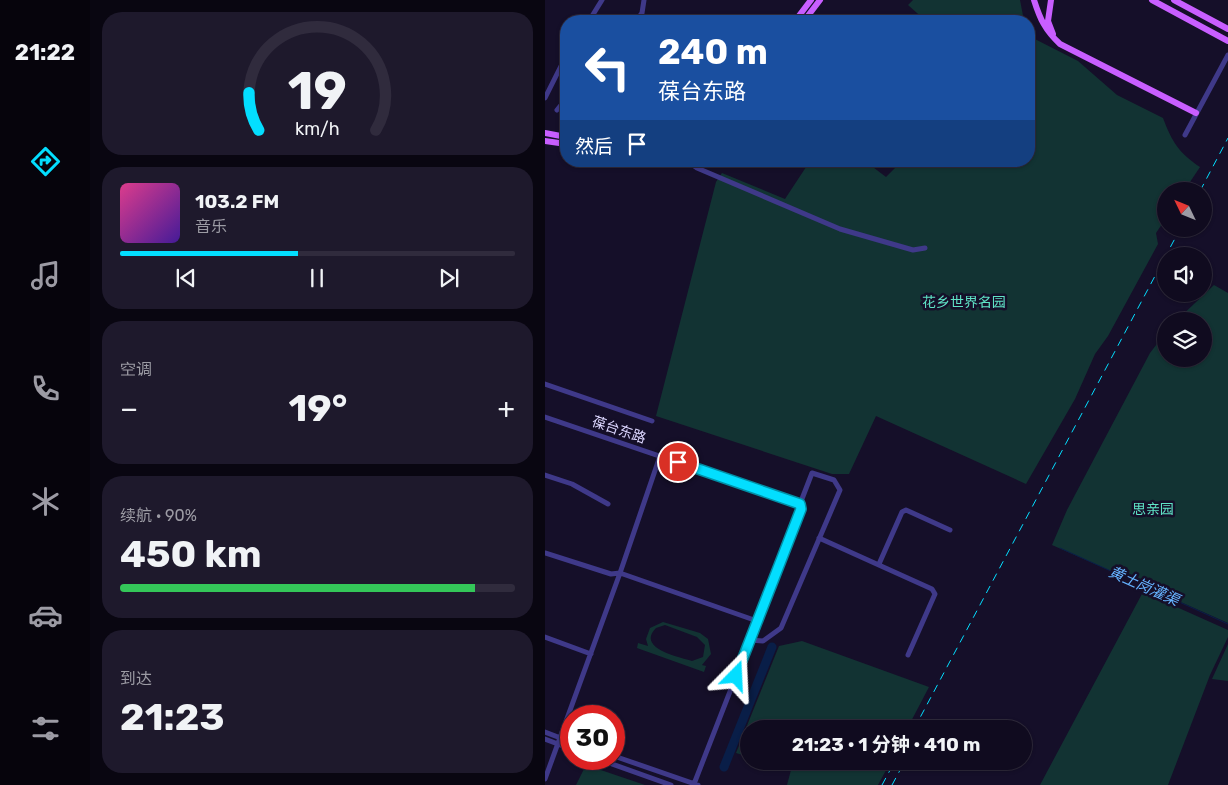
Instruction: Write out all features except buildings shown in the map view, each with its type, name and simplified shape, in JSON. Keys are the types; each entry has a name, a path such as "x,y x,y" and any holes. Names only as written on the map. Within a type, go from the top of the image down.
{"main road":[{"path":"800,15 811,0"},
{"path":"809,15 820,0"},
{"path":"1035,0 1040,20 1047,32 1060,44 1196,114"},
{"path":"1051,0 1048,21 1051,32 1060,44"},
{"path":"1147,0 1161,5"},
{"path":"1152,0 1228,41"},
{"path":"1174,0 1228,30"},
{"path":"545,133 560,136"},
{"path":"545,141 560,143"}],"street":[{"path":"593,15 602,0"},
{"path":"640,15 644,0"},
{"path":"1185,135 1227,56"},
{"path":"545,98 560,68"},
{"path":"557,110 560,106"},
{"path":"696,167 840,229 913,250 925,248"},
{"path":"545,384 652,421"},
{"name":"葆台东路","path":"545,417 800,504"},
{"path":"573,705 660,456"},
{"path":"625,760 696,784 757,621 801,509 800,504 812,473 834,480 840,490 781,628 763,641 750,640"},
{"path":"545,474 572,484 608,504"},
{"path":"879,564 902,512 906,510 950,530"},
{"path":"819,538 932,589 935,594 908,655"},
{"path":"545,553 611,574 620,573 757,621"},
{"path":"545,637 591,654"},
{"path":"545,732 560,738"},
{"path":"545,739 559,744"},
{"path":"545,779 560,741"},
{"path":"625,769 671,785"}],"green space":[{"path":"913,0 1020,0 1023,15 919,15 908,5"},
{"name":"花乡世界名园","path":"1035,39 1078,61 1117,95 1163,118 1177,146 1200,167 1190,182 1157,182 1156,233 1158,244 1108,336 1095,354 1075,399 1026,484 876,416 849,474 832,474 656,416 716,182 722,173 785,199 806,167 873,167 886,177 896,167 1035,167"},
{"name":"思亲园","path":"1214,285 1228,293 1228,623 1052,545 1067,510 1150,353 1157,344 1157,367 1212,367 1212,312 1186,312 1196,302 1212,302 1212,287"},
{"path":"1143,592 1228,630 1228,637 1210,675 1168,785 1040,785"},
{"path":"663,622 700,633 708,639 711,654 702,665 706,666 704,672 637,648 638,643 648,646 646,639 650,628","holes":["665,625 697,637 705,645 703,657 692,661 669,654 655,646 651,641 651,635 656,628"]},
{"path":"802,641 929,687 912,720 749,720 779,646"},
{"path":"1228,644 1228,681 1212,679"},
{"path":"740,743 740,754 736,753"},
{"path":"584,770 601,770 645,785 576,785"},
{"path":"791,770 886,770 878,785 787,785"}],"waterway":[{"name":"黄土岗灌渠","path":"1060,548 1228,624"},
{"path":"724,767 772,647"}],"railway":[{"path":"1205,182 1228,138"},
{"path":"919,720 1175,238"},
{"path":"882,785 890,770"},
{"path":"892,785 900,770"}],"route":[{"path":"678,462 800,504 801,509 736,676"}]}
